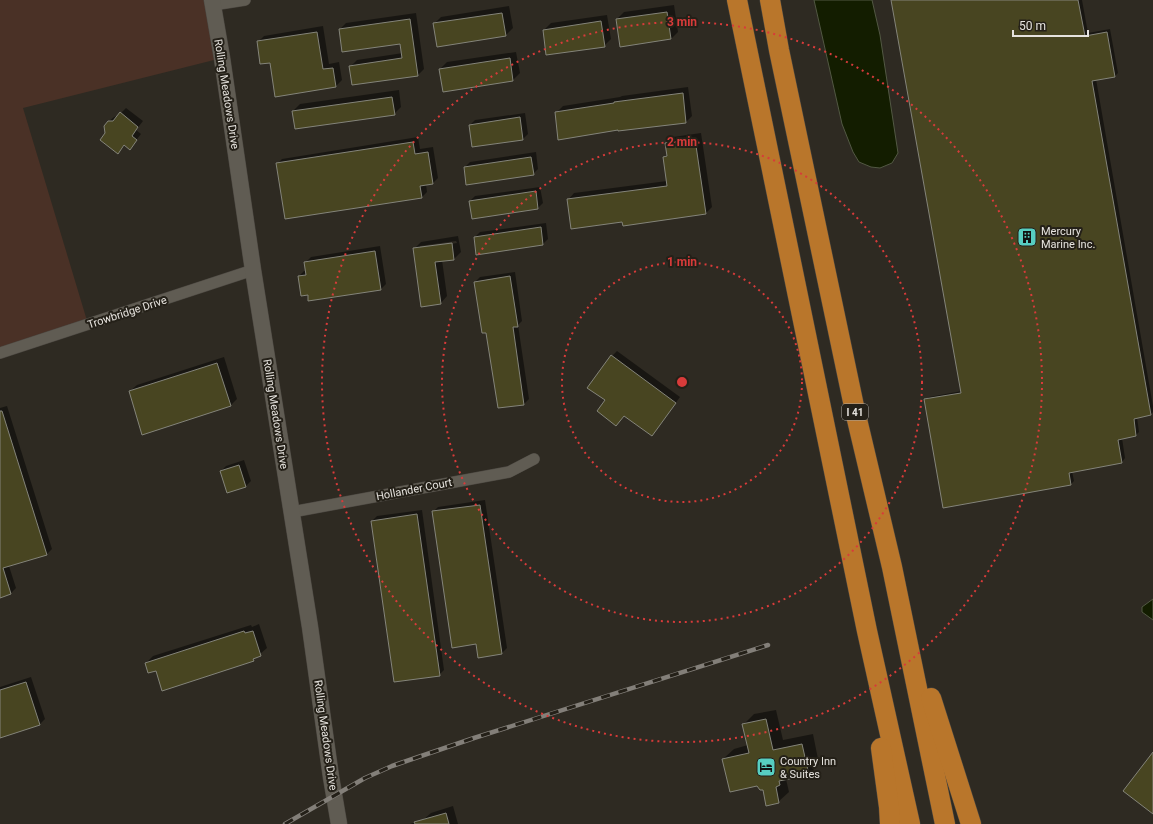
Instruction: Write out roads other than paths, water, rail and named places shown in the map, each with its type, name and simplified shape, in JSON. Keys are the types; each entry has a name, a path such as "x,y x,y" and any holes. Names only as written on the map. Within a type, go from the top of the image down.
{"highway":[{"path":"737,0 867,631 910,824"},
{"name":"I 41","path":"770,0 855,411 892,567 945,824"},
{"path":"892,567 937,720 971,824"},
{"path":"867,631 876,716 890,807 890,824"}],"main road":[{"name":"Rolling Meadows Drive","path":"213,2 339,824"}],"street":[{"path":"213,2 244,0"},
{"name":"Trowbridge Drive","path":"0,353 254,270"},
{"name":"Hollander Court","path":"292,512 509,472 534,460"}],"railway":[{"path":"285,824 365,778 392,766 474,738 768,645"}],"place":[{"name":"Mercury Marine Inc.","path":"1027,237"},
{"name":"Country Inn & Suites","path":"766,767"}]}
